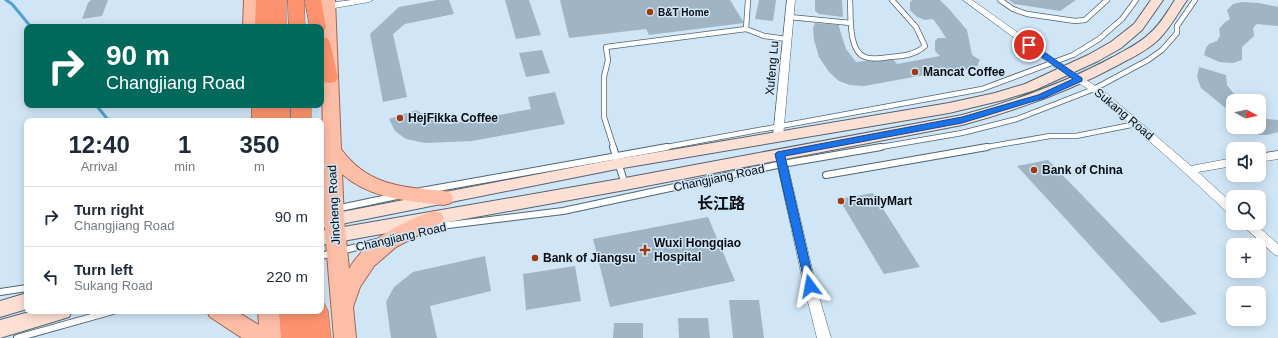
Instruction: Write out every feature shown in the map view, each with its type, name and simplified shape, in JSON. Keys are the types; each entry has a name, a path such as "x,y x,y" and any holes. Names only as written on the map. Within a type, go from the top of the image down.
{"highway":[{"path":"263,24 264,0"},
{"path":"278,0 278,24"},
{"path":"296,0 297,24"},
{"path":"324,56 329,78"},
{"path":"261,118 262,108"},
{"path":"292,314 294,338"},
{"path":"315,314 318,338"}],"main road":[{"path":"250,24 251,0"},
{"path":"328,230 444,198 616,160 779,132 949,108 998,97 1030,87 1059,66 1093,58 1116,45 1138,27 1157,0"},
{"name":"Changjiang Road","path":"328,230 434,218 625,184 781,159 962,120 1041,96 1112,64 1153,37 1166,23 1181,0"},
{"name":"Jincheng Road","path":"321,10 323,24"},
{"name":"Jincheng Road","path":"324,36 329,78 331,150 328,230 342,307 345,338"},
{"path":"257,108 260,118"},
{"path":"331,150 345,167 368,184 409,194 444,198"},
{"path":"342,307 349,287 364,261 390,239 434,218"},
{"path":"0,309 24,303"},
{"path":"0,329 52,314"},
{"path":"223,314 258,338"},
{"path":"269,314 271,338"}],"street":[{"path":"321,10 369,0"},
{"name":"Xufeng Lu","path":"779,132 791,0"},
{"name":"Sukang Road","path":"967,0 1094,90 1136,124 1226,204"},
{"path":"1266,157 1278,155"},
{"path":"781,159 810,286 824,338"},
{"path":"1189,170 1226,163"},
{"path":"1254,230 1278,251"}],"lane":[{"path":"746,29 748,0"},
{"path":"850,0 852,42 858,53 865,57 877,58 907,56 919,52 925,46 924,38 904,12 892,0"},
{"path":"1000,0 1013,9 1027,14 1075,21 1085,20 1107,0"},
{"path":"1059,66 1073,55 1099,39 1122,19 1136,0"},
{"name":"Changjiang Road","path":"328,230 390,239 440,226 563,211 781,159 962,132 1017,119 1094,90 1148,60 1162,50 1177,34 1177,26 1195,0"},
{"path":"789,17 851,23"},
{"path":"625,184 616,160 604,117 604,78 608,60 606,47 746,29 764,36 787,39"},
{"path":"826,175 1050,136 1076,136 1136,124"},
{"path":"328,230 409,194 616,160"},
{"path":"0,292 24,288"},
{"path":"17,338 101,314"}],"building":[{"path":"91,0 108,0 102,16 82,19 88,3"},
{"path":"437,0 449,0 454,14 405,24 393,34 407,97 383,102 370,34 399,7"},
{"path":"505,0 529,0 541,35 516,39"},
{"name":"B&T Home","path":"560,0 730,0 744,23 649,35 646,29 569,38"},
{"path":"759,0 776,0 773,21 755,19"},
{"path":"815,0 842,0 843,17 819,14 815,11"},
{"path":"912,0 940,0 949,9 967,30 972,55 980,60 977,66 971,69 952,70 864,86 850,85 839,81 829,72 819,57 814,40 813,28 815,23 839,25 846,49 856,62 892,58 897,64 940,56 935,51 935,41 938,38 946,38 933,19 925,20 917,17 910,10 910,2"},
{"path":"1009,0 1076,0 1060,11 1014,4"},
{"path":"1242,2 1259,3 1278,7 1278,26 1257,24 1253,28 1254,36 1242,47 1242,60 1233,63 1219,62 1204,55 1209,44 1217,41 1220,36 1219,29 1230,19 1227,10 1233,4"},
{"path":"542,50 550,73 526,77 519,53"},
{"path":"1199,67 1226,75 1227,85 1234,94 1226,94 1226,108 1201,88 1197,77"},
{"path":"555,92 565,124 472,141 425,143 406,139 395,131 389,119 416,110 436,122 450,124 531,109 528,97"},
{"path":"1266,118 1278,120 1278,132 1267,135 1258,134 1266,134"},
{"path":"1048,160 1197,314 1161,323 1017,166"},
{"path":"873,193 920,267 884,274 839,199"},
{"path":"708,217 735,281 610,307 593,239"},
{"path":"485,256 491,291 430,306 437,338 391,338 386,302 394,287 413,272"},
{"path":"575,266 581,301 526,310 523,274"},
{"path":"729,300 759,300 764,338 733,338"},
{"path":"678,318 708,318 710,338 679,338"},
{"path":"614,323 643,323 643,338 613,338"}],"waterway":[{"path":"6,0 12,4 29,24"},
{"path":"98,108 107,118"}],"place":[{"name":"B&T Home","path":"650,12"},
{"name":"Mancat Coffee","path":"915,72"},
{"name":"HejFikka Coffee","path":"400,118"},
{"name":"Bank of China","path":"1034,170"},
{"name":"FamilyMart","path":"841,201"},
{"name":"Wuxi Hongqiao Hospital","path":"645,250"},
{"name":"Bank of Jiangsu","path":"535,258"}],"district":[{"name":"长江路","path":"721,203"}],"route":[{"path":"810,286 780,154 962,120 1009,107 1041,96 1079,80 1029,45"}]}
